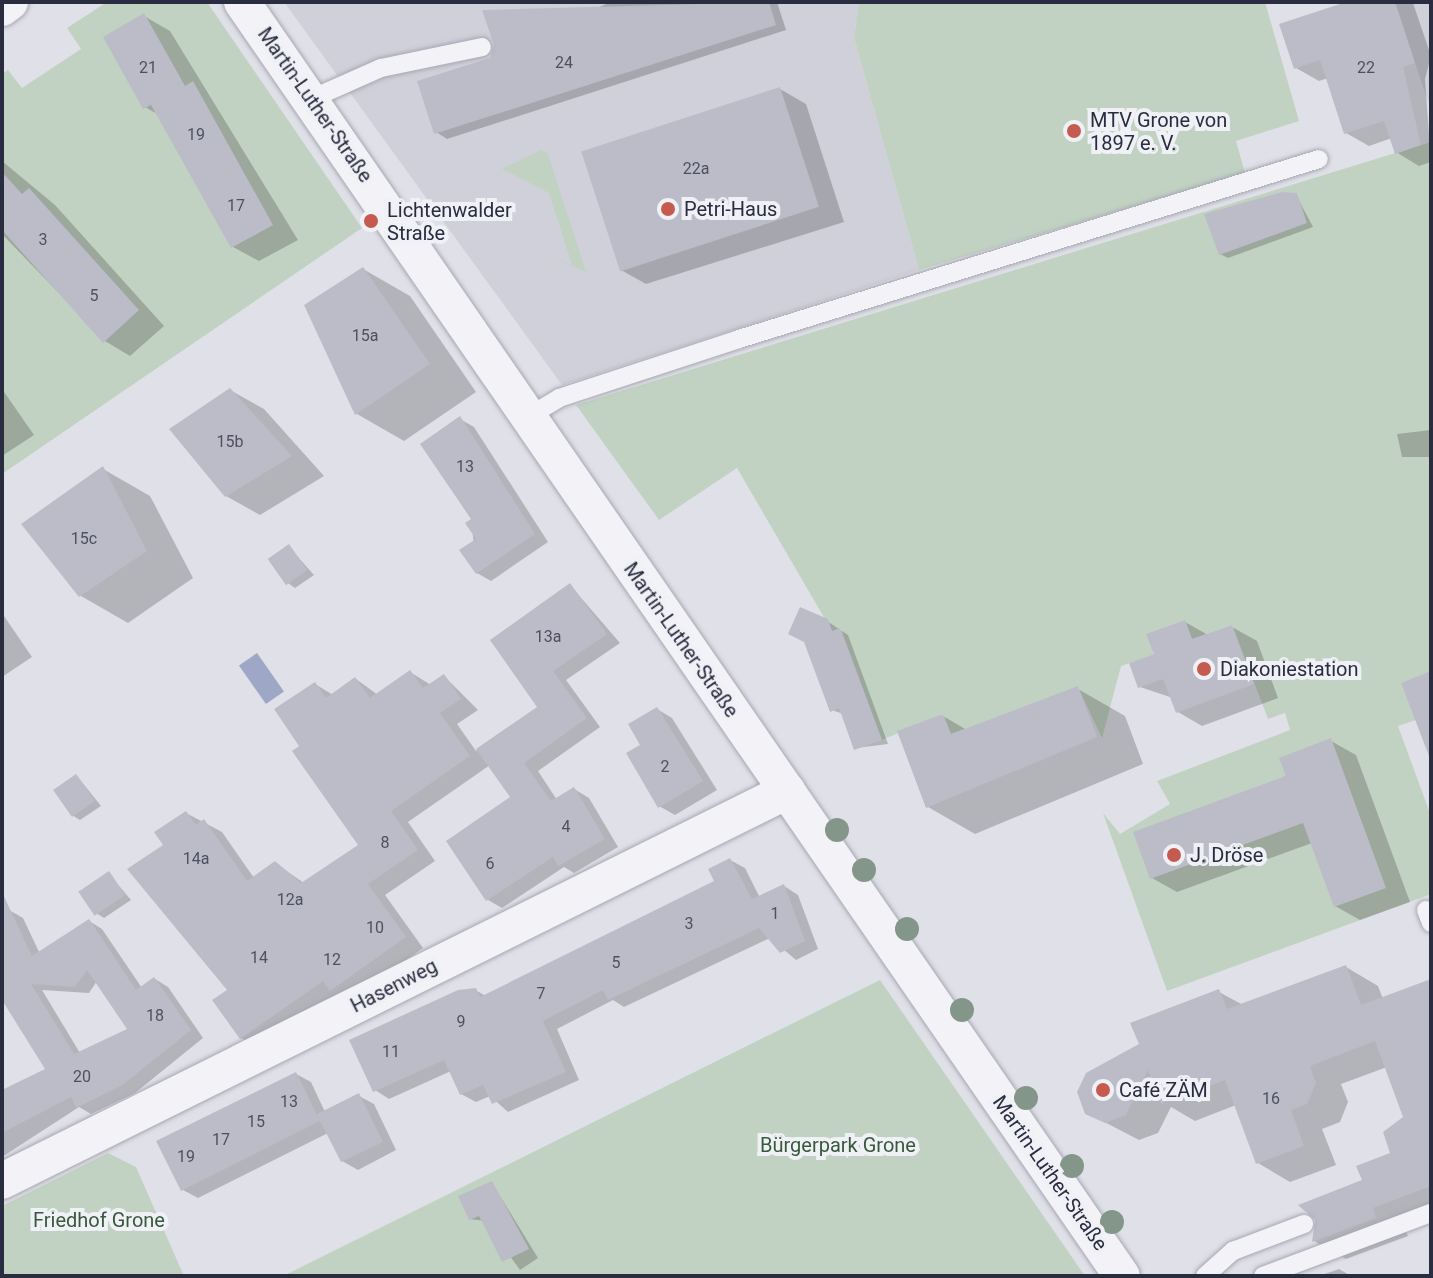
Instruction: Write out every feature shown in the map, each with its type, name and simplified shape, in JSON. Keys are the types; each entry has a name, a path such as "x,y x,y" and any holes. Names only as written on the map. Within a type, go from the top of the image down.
{"street":[{"path":"2,8 10,2"},
{"name":"Martin-Luther-Straße","path":"242,2 526,418 1122,1276"},
{"name":"Hasenweg","path":"2,1181 787,791"}],"lane":[{"path":"311,99 381,68 482,47"},
{"path":"526,418 559,398 1319,159"},
{"path":"1263,1276 1431,1213"},
{"path":"1205,1276 1233,1251 1304,1224"}],"shaded area":[{"name":"Petri-Haus","path":"284,2 859,2 854,38 919,270 562,385"},
{"path":"1395,2 1431,2 1431,110 1415,63"}],"green space":[{"path":"107,2 207,2 362,228 2,474 2,74 8,70 22,88 81,49 67,28"},
{"name":"MTV Grone von 1897 e. V.","path":"859,2 1265,2 1299,121 1236,141 1245,173 919,270 854,38"},
{"path":"1431,142 1431,715 1398,726 1431,816 1431,894 1167,991 1103,813 1120,834 1170,804 1157,781 1290,730 1285,713 1268,719 1232,625 1192,639 1185,620 1147,634 1154,654 1121,666 1102,738 1078,687 951,734 943,714 882,740 841,629 832,631 737,468 659,520 576,405"},
{"path":"541,150 548,154 586,272 527,246 572,265 549,193 502,169"},
{"name":"Bürgerpark Grone","path":"880,980 1085,1276 283,1276"},
{"name":"Friedhof Grone","path":"108,1153 136,1167 184,1276 2,1276 2,1206"}],"water":[{"path":"257,653 284,692 266,704 239,666"}],"building":[{"path":"769,2 776,25 434,134 417,81 490,58 494,45 482,10"},
{"path":"1346,2 1395,2 1415,63 1403,67 1421,145 1395,154 1384,121 1344,134 1320,60 1294,69 1279,24"},
{"path":"144,13 185,86 193,81 273,225 231,248 151,105 143,109 103,37"},
{"path":"780,87 819,207 620,271 581,152"},
{"path":"2,172 22,194 29,188 139,310 103,343 2,230"},
{"path":"1282,192 1297,193 1307,223 1219,255 1204,214"},
{"path":"363,267 430,364 355,415 304,305"},
{"path":"230,388 292,456 225,497 169,429"},
{"path":"460,416 535,534 476,574 459,550 476,539 465,523 471,519 420,444"},
{"path":"103,466 147,551 79,597 21,524"},
{"path":"289,544 307,570 286,585 268,559"},
{"path":"570,583 607,634 553,671 587,718 524,763 551,801 574,787 605,839 558,866 553,857 486,901 446,841 510,797 476,749 537,707 490,640"},
{"path":"800,607 828,619 832,631 840,628 882,740 854,750 839,708 830,712 804,642 788,634"},
{"name":"Diakoniestation","path":"1185,620 1192,639 1232,625 1254,684 1176,713 1163,679 1138,688 1129,663 1154,654 1146,634"},
{"path":"410,670 423,688 444,674 451,684 461,699 440,713 470,756 391,811 418,850 368,884 406,937 330,991 323,981 240,1039 212,1000 227,990 127,869 163,845 154,832 186,811 196,825 204,819 247,881 275,861 301,883 358,845 292,751 299,746 274,709 315,682 326,698 355,677 370,698"},
{"path":"1431,671 1431,756 1429,756 1401,683"},
{"path":"1078,686 1097,737 926,808 897,731 943,714 951,734"},
{"path":"657,707 703,781 658,808 626,753 640,745 628,724"},
{"path":"1331,738 1386,888 1334,907 1303,823 1150,879 1133,832 1286,776 1279,758"},
{"path":"76,774 95,801 72,817 53,790"},
{"path":"730,858 752,899 784,884 805,941 780,953 759,928 608,1000 603,990 543,1021 566,1072 492,1104 483,1085 460,1095 444,1060 373,1092 349,1040 458,990 476,988 480,997 714,881 708,869"},
{"path":"109,871 125,895 95,916 78,892"},
{"path":"2,892 32,956 89,919 136,990 154,977 191,1030 121,1086 76,1108 71,1097 2,1133 2,1090 45,1069 2,1000","holes":["87,970 127,1029 74,1054 31,984 75,987"]},
{"path":"1346,965 1361,1005 1431,979 1431,1186 1373,1208 1376,1218 1312,1242 1315,1220 1298,1205 1362,1180 1356,1166 1390,1153 1383,1132 1403,1117 1375,1041 1310,1066 1316,1083 1307,1104 1291,1110 1304,1146 1256,1164 1225,1080 1161,1104 1148,1070 1126,1115 1105,1123 1085,1114 1077,1092 1086,1073 1139,1044 1130,1023 1219,989 1227,1009"},
{"path":"296,1072 320,1121 181,1191 156,1141"},
{"path":"359,1093 383,1142 341,1162 317,1114"},
{"path":"492,1181 529,1249 502,1262 479,1216 469,1220 458,1196"}],"place":[{"name":"MTV Grone von 1897 e. V.","path":"1074,131"},
{"name":"Petri-Haus","path":"668,209"},
{"name":"Lichtenwalder Straße","path":"371,221"},
{"name":"Diakoniestation","path":"1204,669"},
{"name":"J. Dröse","path":"1174,855"},
{"name":"Café ZÄM","path":"1103,1090"}]}
